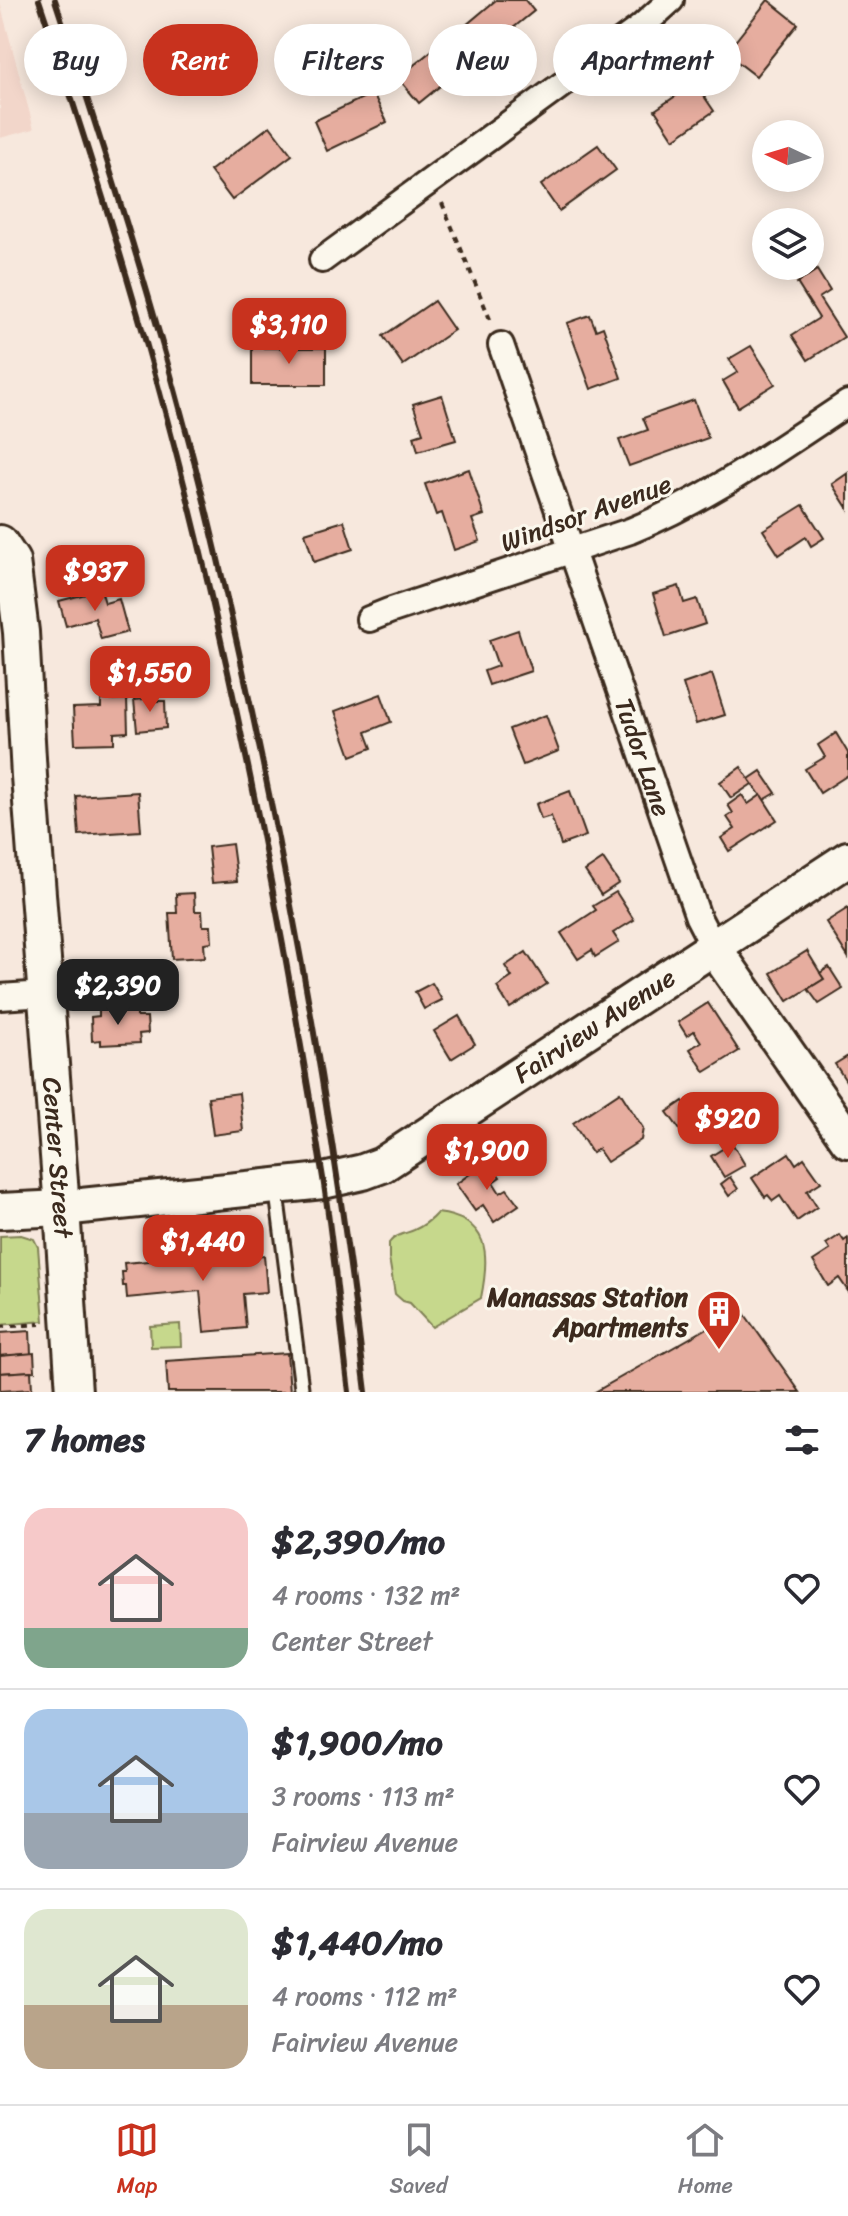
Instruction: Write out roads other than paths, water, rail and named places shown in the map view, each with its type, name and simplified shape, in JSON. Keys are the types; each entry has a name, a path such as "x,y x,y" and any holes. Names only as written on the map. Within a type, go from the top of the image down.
{"main road":[{"name":"Center Street","path":"0,543 12,561 16,582 74,1392"},
{"name":"Fairview Avenue","path":"0,1211 62,1208 323,1181 382,1165 848,859"},
{"name":"Tudor Lane","path":"714,948 848,1140"}],"street":[{"path":"322,260 641,27 671,0"},
{"name":"Tudor Lane","path":"501,345 698,917 714,948"},
{"name":"Windsor Avenue","path":"369,619 668,516 734,479 848,403"},
{"path":"0,997 45,994"}],"lane":[{"path":"276,1186 302,1392"}],"railway":[{"path":"39,0 151,360 224,653 270,877 311,1103 327,1205 349,1392"},
{"path":"55,0 152,308 214,540 277,834 307,992 345,1232 366,1392"}],"place":[{"name":"Manassas Station Apartments","path":"719,1351"}]}
